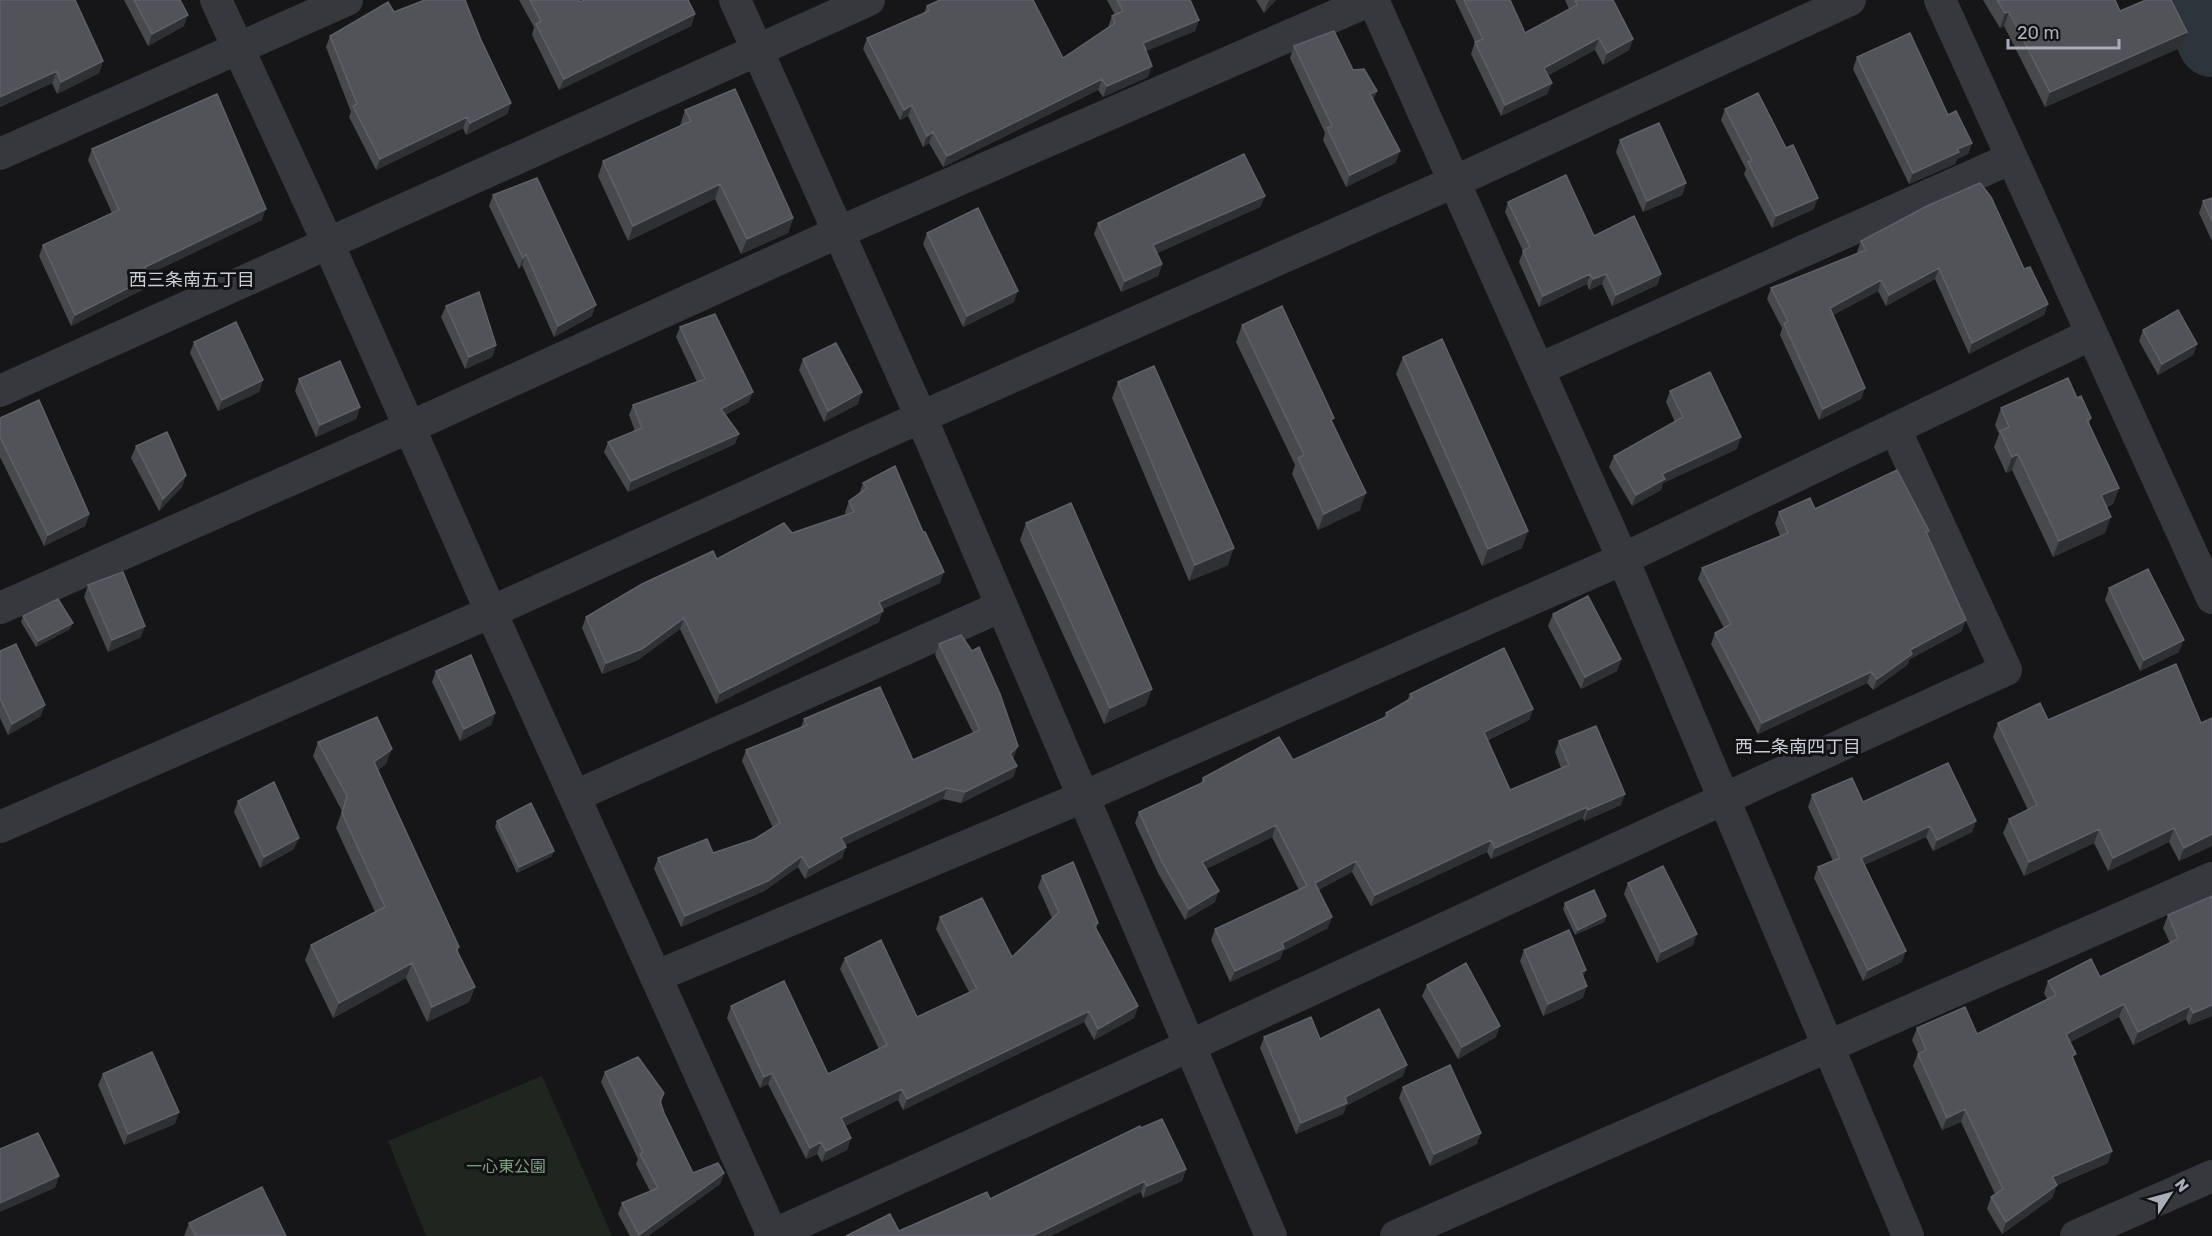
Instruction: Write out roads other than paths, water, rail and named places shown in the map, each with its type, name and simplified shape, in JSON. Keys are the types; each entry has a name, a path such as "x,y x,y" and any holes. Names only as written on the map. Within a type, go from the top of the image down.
{"street":[{"path":"216,0 328,243 491,612 657,976 772,1236 1189,1047 1724,798 2006,670 1895,429"},
{"path":"0,154 239,50 347,0"},
{"path":"735,0 921,417 1271,1236"},
{"path":"0,391 869,0"},
{"path":"0,608 410,427 839,232 1372,0 1456,181 1623,559 1908,1236"},
{"path":"0,827 491,612 921,417 1456,181 1850,0"},
{"path":"1940,0 2212,598"},
{"path":"1539,369 2012,158"},
{"path":"657,976 1083,796 1623,559 2092,334"},
{"path":"575,796 1002,606"},
{"path":"1396,1236 1827,1044 2212,878"},
{"path":"2076,1236 2212,1176"}],"waterway":[{"path":"2193,0 2212,43"}],"district":[{"name":"西三条南五丁目","path":"192,280"},
{"name":"西二条南四丁目","path":"1798,747"}],"park label":[{"name":"一心東公園","path":"506,1166"}]}
